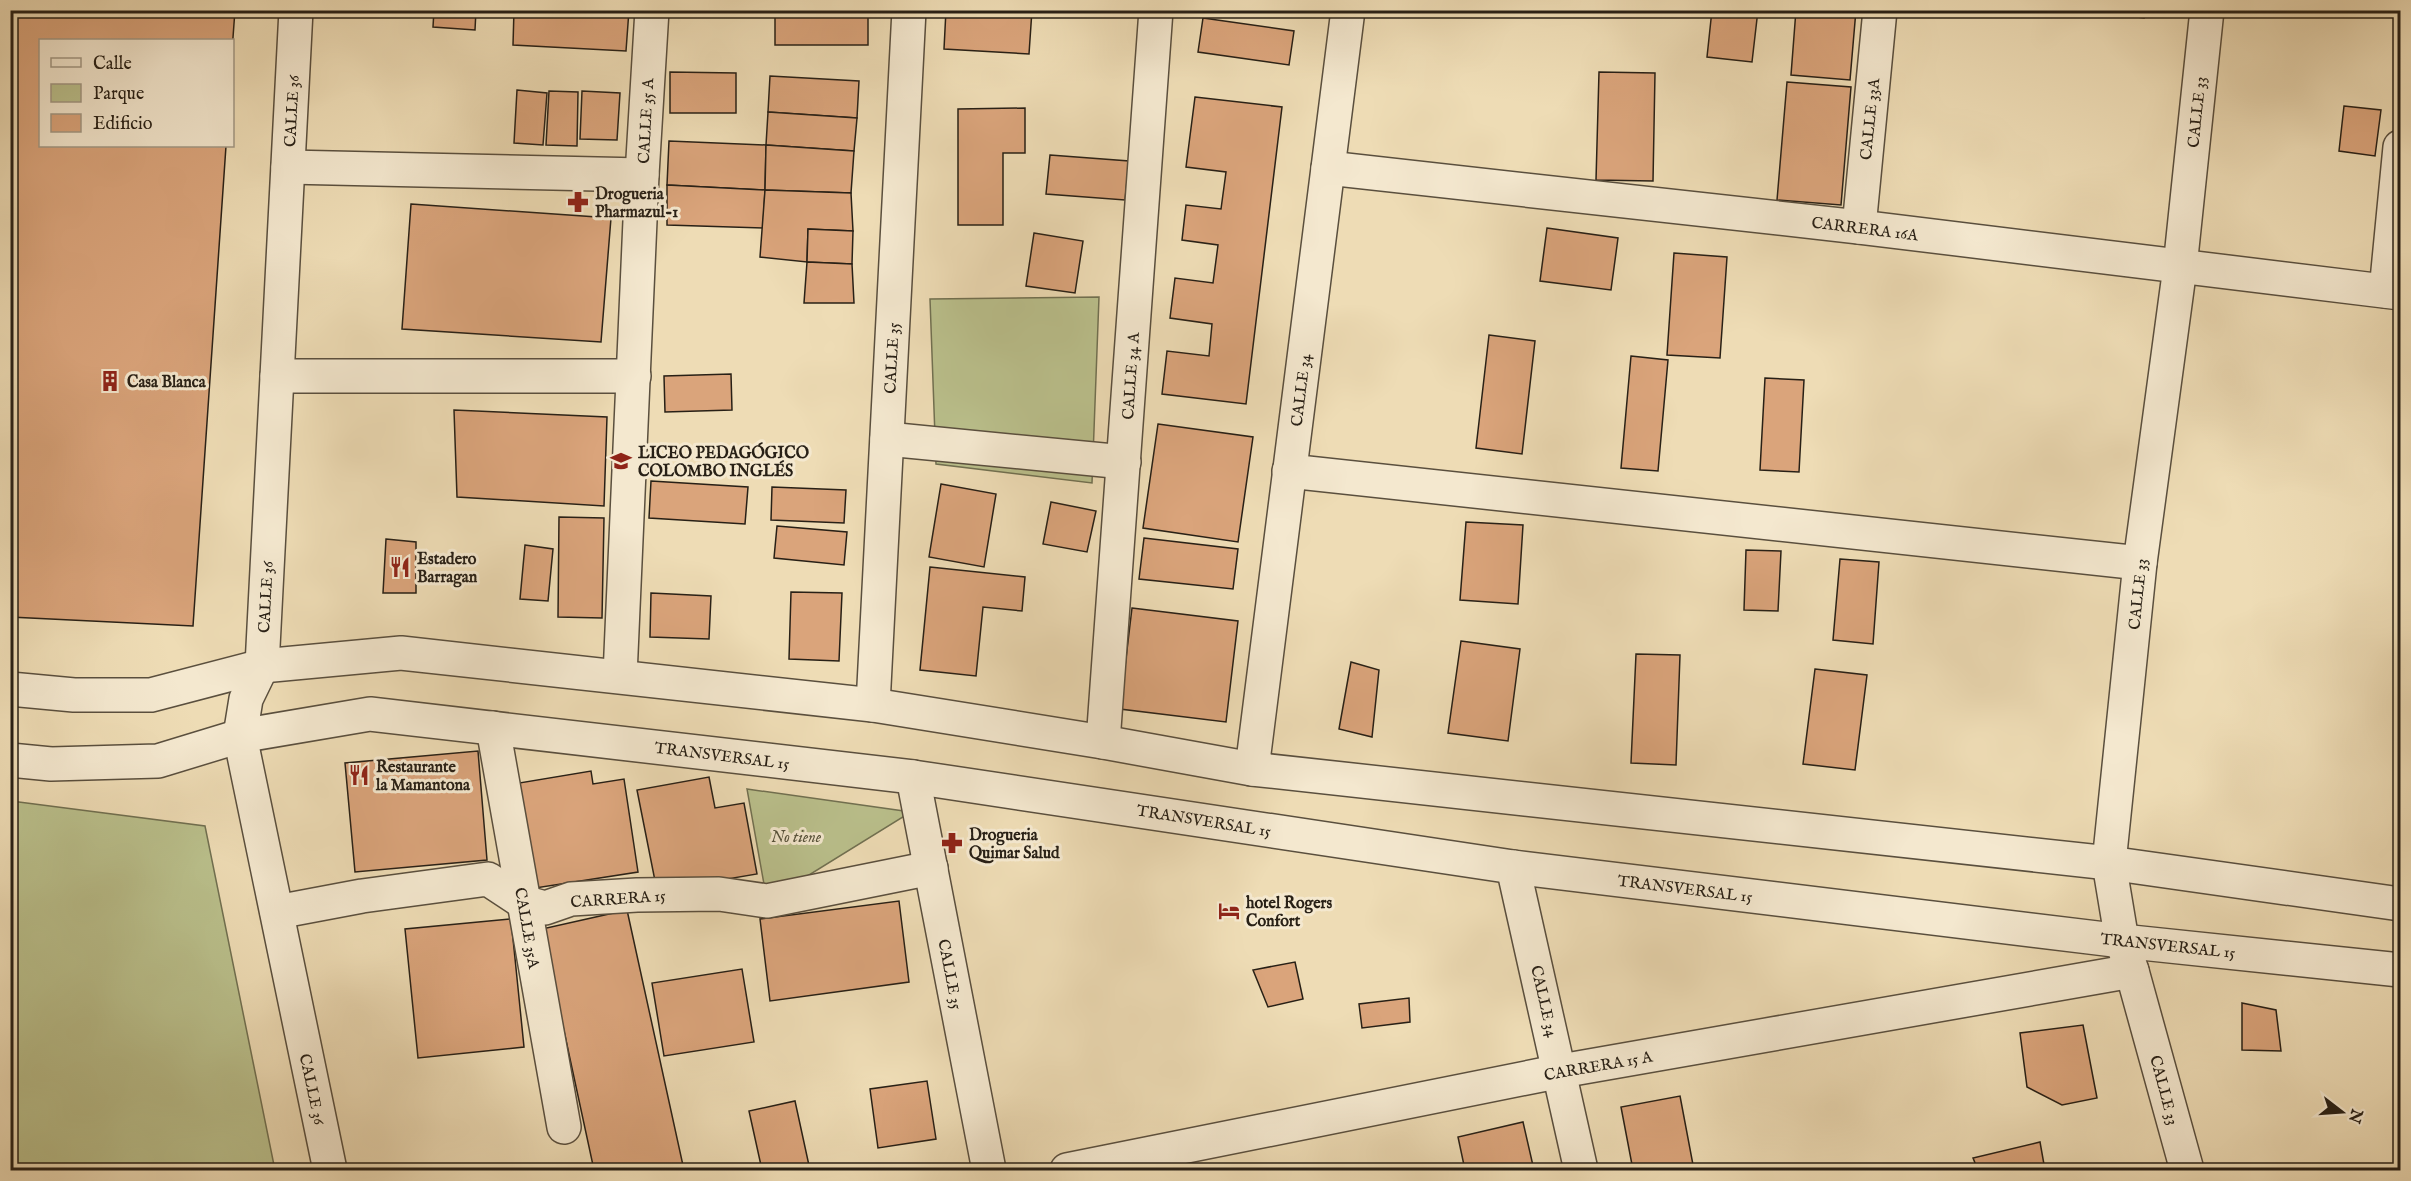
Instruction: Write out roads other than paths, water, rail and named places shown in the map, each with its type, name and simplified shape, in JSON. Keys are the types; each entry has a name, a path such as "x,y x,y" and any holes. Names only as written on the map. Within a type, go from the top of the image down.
{"street":[{"name":"CALLE 36","path":"296,10 262,666 246,699 240,736 330,1170"},
{"name":"CALLE 35 A","path":"620,676 642,175 652,10"},
{"name":"CALLE 35","path":"873,705 909,10"},
{"name":"CALLE 34 A","path":"1103,742 1156,10"},
{"name":"CALLE 34","path":"1252,769 1348,10"},
{"name":"CALLE 33A","path":"1858,227 1880,10"},
{"name":"CALLE 33","path":"2187,1170 2127,956 2109,863 2140,563 2180,267 2207,10"},
{"path":"2393,292 2400,147"},
{"path":"288,167 642,175"},
{"name":"CARRERA 16A","path":"1328,168 1858,227 2393,292"},
{"path":"277,376 634,376"},
{"path":"887,439 1124,462"},
{"path":"1289,471 2140,563"},
{"path":"10,689 74,695 151,695 262,666 401,653 873,705 1103,742 1252,769 2109,863 2400,904"},
{"name":"TRANSVERSAL 15","path":"10,760 51,764 158,761 240,736 370,714 913,777 2127,956 2400,970"},
{"name":"CALLE 35A","path":"492,729 564,1127"},
{"name":"CALLE 35","path":"913,777 989,1170"},
{"name":"CALLE 34","path":"1514,867 1561,1071 1581,1170"},
{"name":"CARRERA 15","path":"277,912 362,896 488,879 523,902 545,908 571,900 659,894 729,895 767,901 931,868"},
{"name":"CARRERA 15 A","path":"1067,1170 2127,956"}],"place":[{"name":"Drogueria Pharmazul-1","path":"578,202"},
{"name":"Casa Blanca","path":"110,381"},
{"name":"LICEO PEDAGÓGICO COLOMBO INGLÉS","path":"621,461"},
{"name":"Estadero Barragan","path":"400,567"},
{"name":"Restaurante la Mamantona","path":"359,775"},
{"name":"Drogueria Quimar Salud","path":"952,843"},
{"name":"hotel Rogers Confort","path":"1229,911"}],"park label":[{"name":"No tiene","path":"796,836"}]}
